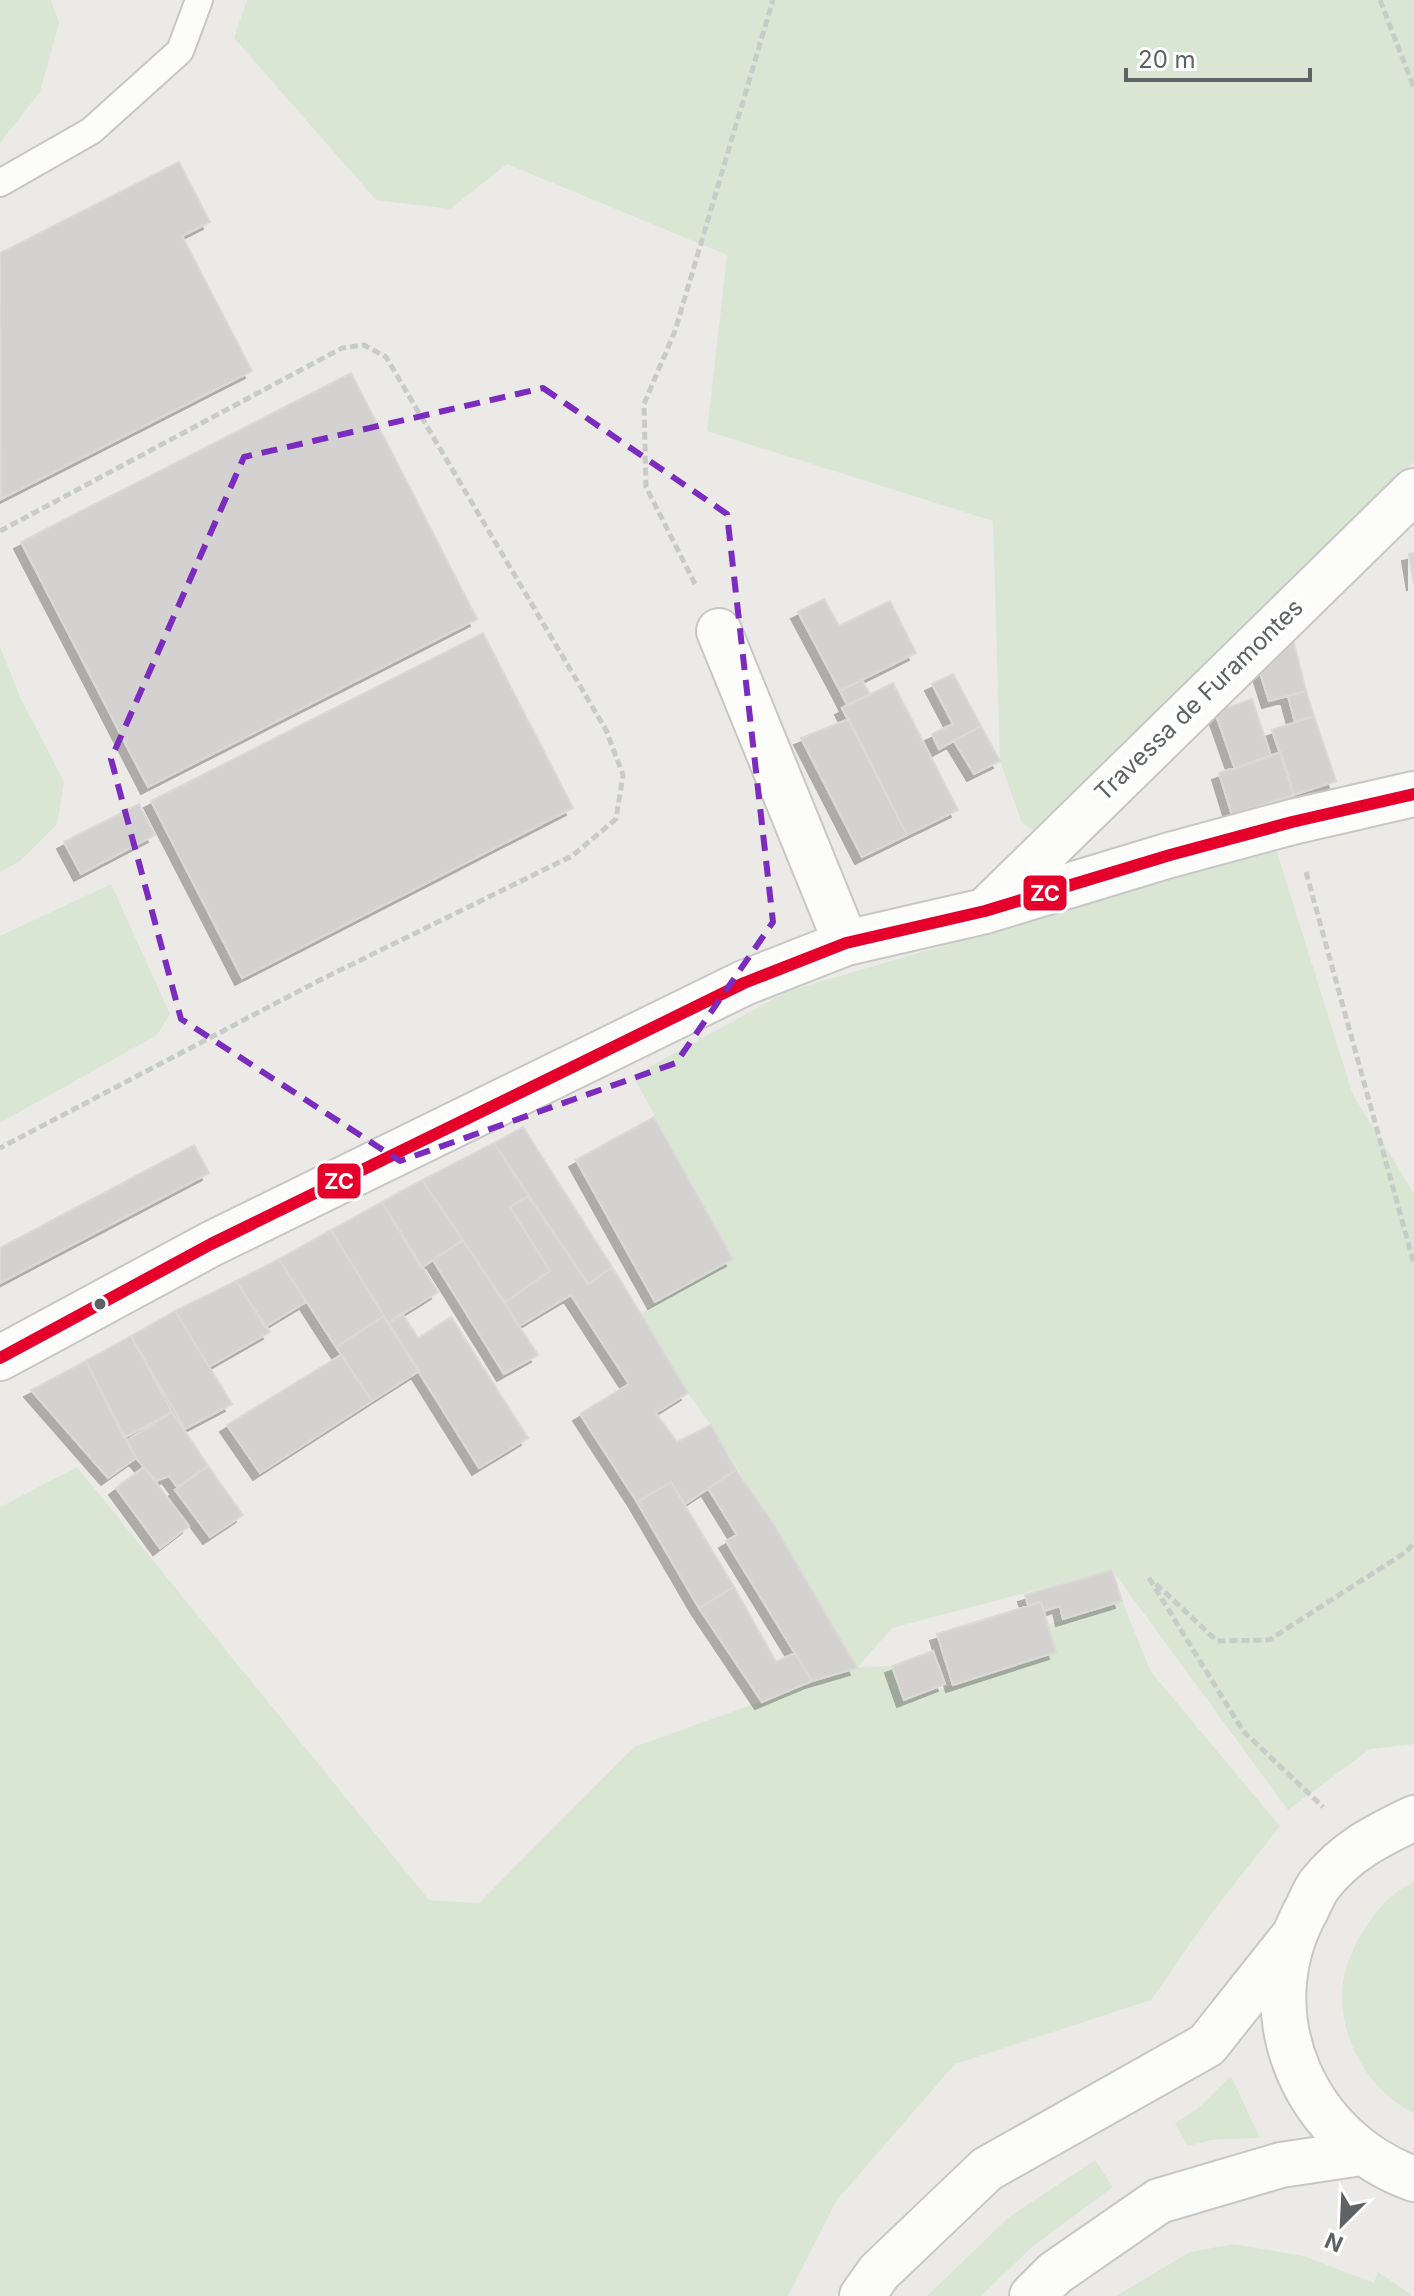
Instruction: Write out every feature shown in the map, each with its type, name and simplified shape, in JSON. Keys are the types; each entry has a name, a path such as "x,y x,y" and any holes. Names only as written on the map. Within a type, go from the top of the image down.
{"street":[{"name":"Travessa de Furamontes","path":"985,911 1414,491"},
{"path":"719,631 846,943"},
{"path":"0,1358 253,1223 744,983 846,943 985,911 1170,855 1292,822 1414,794"},
{"path":"862,2296 879,2272 987,2169 1207,2045 1292,1938 1319,1884 1362,1842 1414,1818"},
{"path":"1292,1938 1283,1997 1292,2056 1318,2110 1361,2153 1396,2173 1414,2179"},
{"path":"1032,2296 1055,2273 1159,2201 1281,2165 1361,2153"}],"lane":[{"path":"0,183 91,131 180,51 199,0"}],"path":[{"path":"719,631 646,487 644,404 675,331 773,0"},
{"path":"1380,0 1414,88"},
{"path":"0,531 342,348 364,345 386,357 606,730 623,775 616,819 572,856 320,980 0,1148"},
{"path":"1292,822 1414,1264"},
{"path":"1362,1842 1243,1731 1149,1578 1217,1641 1269,1640 1406,1552 1414,1543"}],"highlighted area":[{"path":"543,388 727,514 773,922 676,1063 400,1161 181,1019 111,759 244,457"}],"green space":[{"path":"0,0 51,0 59,23 40,92 0,143"},
{"path":"247,0 1414,0 1414,462 1039,834 1022,823 1000,761 993,521 707,431 727,255 507,164 450,209 376,200 234,38"},
{"path":"0,647 21,699 64,782 57,824 20,861 0,872"},
{"path":"1276,849 1353,1095 1414,1193 1414,1744 1370,1749 1288,1810 1112,1570 892,1628 858,1667 892,1666 905,1700 1056,1653 1048,1625 1122,1601 1151,1672 1280,1826 1211,1914 1151,2000 955,2064 836,2201 788,2296 0,2296 0,1507 77,1467 429,1900 479,1903 634,1747 857,1667 641,1314 655,1302 733,1259 633,1076 788,991"},
{"path":"111,884 170,1014 157,1035 0,1123 0,936"},
{"path":"1414,1882 1414,2113 1384,2092 1361,2063 1346,2028 1342,1992 1349,1958 1369,1921 1393,1895"},
{"path":"1231,2076 1260,2138 1212,2140 1188,2146 1175,2123 1196,2110"},
{"path":"1095,2160 1113,2187 1032,2247 981,2296 927,2296 1009,2217"},
{"path":"1234,2244 1304,2256 1374,2283 1378,2272 1413,2296 1116,2296 1190,2252"}],"building":[{"path":"179,162 210,222 182,236 252,371 1,499 0,253"},
{"path":"351,373 477,619 148,787 21,542"},
{"path":"1414,553 1414,584 1409,554"},
{"path":"824,599 839,626 890,601 916,653 840,691 798,612"},
{"path":"483,633 573,808 242,978 151,801"},
{"path":"1292,635 1306,691 1269,701 1257,663"},
{"path":"953,674 981,726 939,749 932,734 953,724 932,684"},
{"path":"862,680 870,694 847,705 840,691"},
{"path":"893,683 958,810 907,835 842,708"},
{"path":"1306,691 1314,716 1295,722 1288,696"},
{"path":"1252,699 1271,756 1235,769 1215,712"},
{"path":"1314,716 1336,781 1294,795 1272,730"},
{"path":"849,719 907,835 862,857 801,738"},
{"path":"981,726 1000,761 974,774 954,741"},
{"path":"1281,752 1294,795 1232,815 1219,773"},
{"path":"139,804 155,835 81,874 64,842"},
{"path":"654,1117 733,1259 655,1302 576,1160"},
{"path":"523,1127 612,1267 588,1284 494,1143"},
{"path":"494,1143 528,1196 510,1207 550,1271 505,1302 422,1180"},
{"path":"194,1145 209,1173 0,1283 0,1248"},
{"path":"422,1180 463,1240 421,1268 382,1202"},
{"path":"528,1196 588,1284 612,1267 641,1314 688,1393 656,1413 677,1442 711,1425 736,1470 685,1504 671,1482 637,1502 580,1414 629,1384 571,1295 519,1326 505,1302 550,1271 510,1207"},
{"path":"382,1202 438,1292 388,1323 331,1230"},
{"path":"331,1230 384,1316 336,1347 279,1259"},
{"path":"463,1240 538,1355 504,1374 433,1260"},
{"path":"279,1259 306,1302 265,1327 236,1281"},
{"path":"236,1281 270,1332 209,1367 175,1311"},
{"path":"175,1311 232,1404 185,1429 131,1336"},
{"path":"402,1313 418,1338 451,1317 528,1438 479,1468 388,1323"},
{"path":"384,1316 419,1371 372,1401 336,1347"},
{"path":"131,1336 172,1412 124,1438 86,1361"},
{"path":"341,1355 372,1401 260,1473 227,1425"},
{"path":"86,1361 136,1458 108,1478 31,1390"},
{"path":"172,1412 208,1466 177,1487 169,1476 156,1481 126,1441"},
{"path":"208,1466 243,1515 210,1537 175,1490"},
{"path":"144,1467 189,1526 160,1548 116,1488"},
{"path":"736,1470 773,1523 857,1668 812,1681 726,1541 737,1535 708,1488"},
{"path":"671,1482 734,1587 699,1608 637,1502"},
{"path":"1112,1570 1122,1601 1063,1619 1060,1606 1044,1611 1041,1602 1028,1605 1025,1595"},
{"path":"734,1587 776,1662 795,1653 812,1681 762,1702 699,1608"},
{"path":"1041,1602 1056,1652 953,1685 937,1634"},
{"path":"933,1651 945,1684 904,1700 892,1666"}],"transit line":[{"name":"ZC","path":"0,1358 211,1244 744,983 846,943 985,911 1170,855 1292,822 1414,794"}]}
